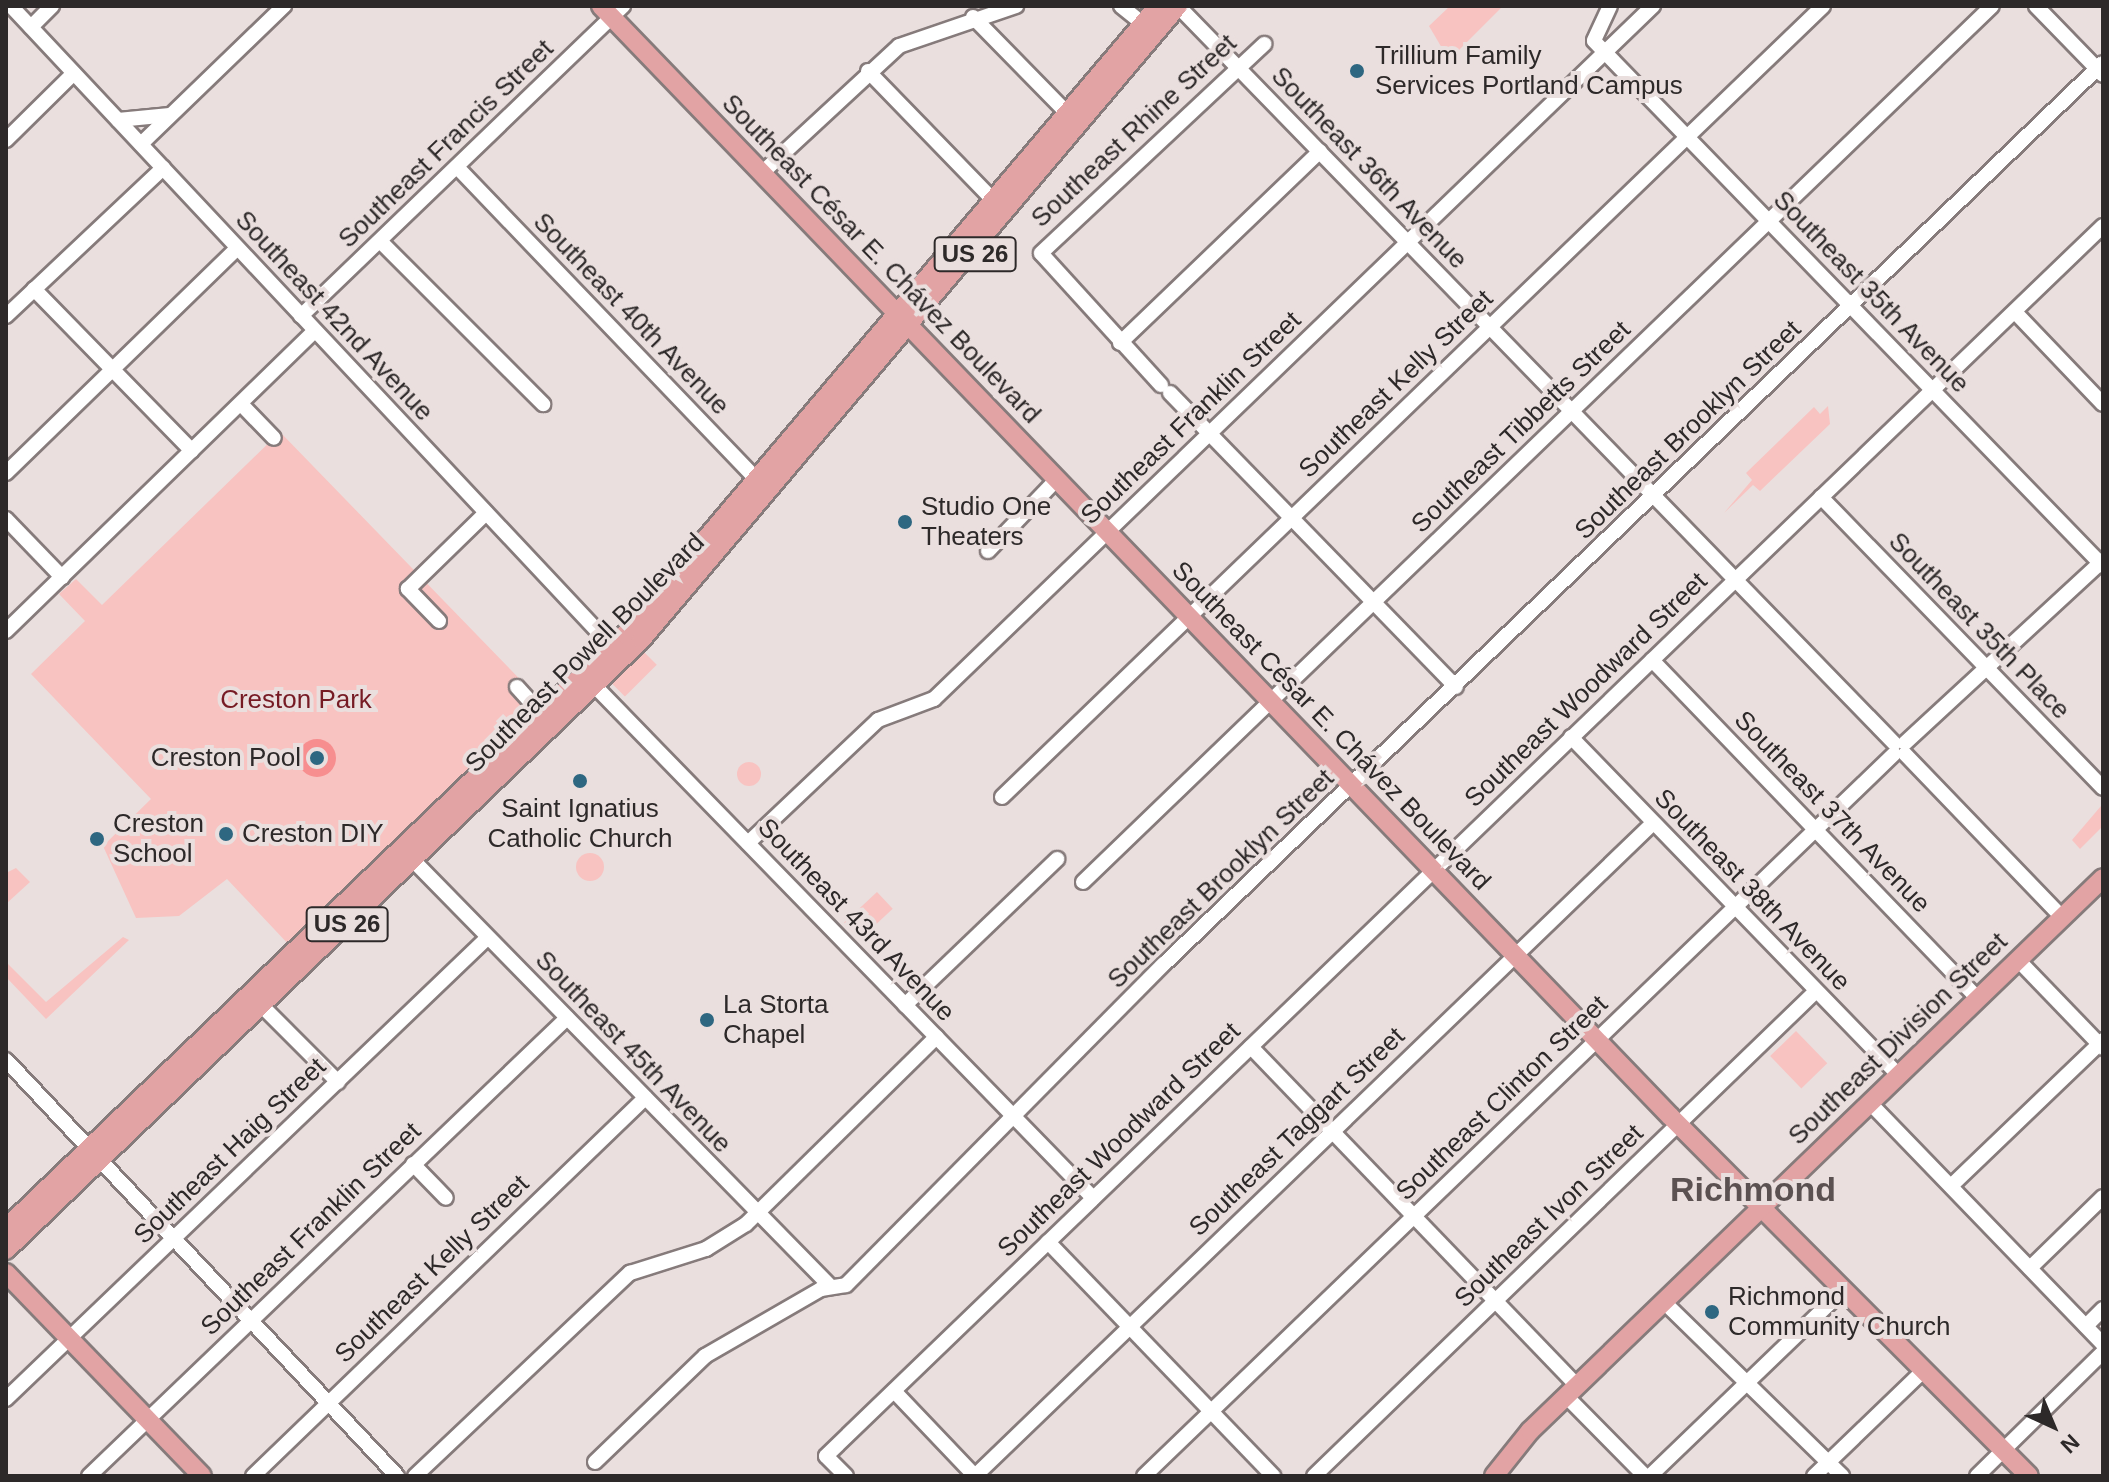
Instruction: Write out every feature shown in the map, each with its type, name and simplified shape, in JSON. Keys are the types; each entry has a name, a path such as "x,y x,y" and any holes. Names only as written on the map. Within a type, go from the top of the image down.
{"main road":[{"name":"Southeast Powell Boulevard","path":"6,1250 94,1156 618,653 765,488 905,322 1073,119 1158,6"},
{"name":"Southeast Powell Boulevard","path":"905,322 995,202 1145,45 1178,6"},
{"name":"Southeast César E. Chávez Boulevard","path":"612,10 905,322 1678,1125 2029,1476"},
{"path":"1143,24 1145,45"},
{"name":"Southeast Division Street","path":"1494,1476 1571,1391 2103,878"},
{"name":"Southeast Powell Boulevard","path":"6,1228 15,1212 94,1156"},
{"path":"6,1273 202,1476"}],"street":[{"name":"Southeast 42nd Avenue","path":"11,6 618,653"},
{"path":"31,27 52,6"},
{"path":"141,144 284,6"},
{"path":"763,172 868,71 910,39 1016,6"},
{"path":"1121,6 1143,24"},
{"name":"Southeast 36th Avenue","path":"1178,6 2062,917"},
{"path":"1605,52 1594,41 1610,6"},
{"name":"Southeast Kelly Street","path":"1002,797 1823,6"},
{"name":"Southeast Tibbetts Street","path":"1083,882 1992,6"},
{"path":"2036,6 2101,69"},
{"name":"Southeast Franklin Street","path":"748,843 878,720 934,699 1650,7"},
{"name":"Southeast Francis Street","path":"301,316 457,167 612,10"},
{"path":"973,17 1073,119"},
{"name":"Southeast Rhine Street","path":"1120,343 1041,257 1235,65 1264,44"},
{"name":"Southeast 35th Avenue","path":"1605,52 2102,563"},
{"name":"Southeast Brooklyn Street","path":"595,1462 705,1356 831,1287 846,1285 1016,1120 1164,964 2101,69"},
{"path":"868,71 995,202"},
{"path":"6,140 74,73"},
{"path":"118,120 170,115"},
{"path":"1320,151 1120,343 1456,687"},
{"name":"Southeast 40th Avenue","path":"457,167 765,488"},
{"path":"6,316 138,188 163,168"},
{"name":"Southeast Woodward Street","path":"846,1476 826,1456 1821,497 2101,234"},
{"path":"380,241 543,404"},
{"path":"6,473 237,248"},
{"path":"34,289 192,451"},
{"path":"2015,312 2103,404"},
{"path":"6,631 315,331"},
{"path":"241,404 274,438"},
{"path":"988,551 1057,479"},
{"name":"Southeast 35th Place","path":"1821,497 2103,788"},
{"path":"439,621 408,589 486,513"},
{"path":"6,519 62,577"},
{"name":"Southeast Clinton Street","path":"1144,1476 1985,667 2102,563"},
{"name":"Southeast 37th Avenue","path":"1652,660 1978,999"},
{"name":"Southeast 43rd Avenue","path":"589,680 1093,1198"},
{"path":"517,687 548,720"},
{"name":"Southeast 38th Avenue","path":"1571,737 1898,1075"},
{"name":"Southeast Taggart Street","path":"975,1476 1653,823"},
{"name":"Southeast 45th Avenue","path":"408,855 831,1287"},
{"path":"905,1005 1057,859"},
{"name":"Southeast Haig Street","path":"6,1399 487,938"},
{"path":"1951,1186 2102,1044 2018,960"},
{"name":"Southeast Ivon Street","path":"1314,1476 1816,991"},
{"path":"256,1000 338,1082"},
{"name":"Southeast Franklin Street","path":"89,1476 567,1018"},
{"path":"415,1476 630,1273 714,1245 757,1213 936,1037"},
{"path":"1251,1047 1496,1300 1647,1476 1842,1291"},
{"path":"6,1060 397,1476"},
{"name":"Southeast Kelly Street","path":"253,1476 645,1098"},
{"path":"1870,1103 2103,1344"},
{"path":"413,1164 446,1198"},
{"path":"2030,1268 2103,1197"},
{"path":"1048,1242 1273,1476"},
{"path":"1664,1302 1842,1476"},
{"path":"2086,1326 2103,1309"},
{"path":"1977,1476 2103,1352"},
{"path":"1814,1476 1923,1371"},
{"path":"894,1391 975,1476"}],"green space":[{"path":"1450,6 1503,6 1449,60 1429,26"},
{"path":"1828,406 1830,424 1760,491 1753,485 1724,513 1752,480 1746,473 1814,407 1820,414"},
{"name":"Creston Park","path":"280,432 541,701 291,947 227,879 179,916 136,918 103,846 151,799 31,674 85,621 59,594 76,579 102,605"},
{"path":"644,652 657,665 625,697 612,684"},
{"path":"749,762 758,765 761,774 758,783 749,786 740,783 737,774 740,765"},
{"path":"2101,806 2103,826 2080,849 2072,840"},
{"path":"590,853 600,857 604,867 600,877 590,881 580,877 576,867 580,857"},
{"path":"16,868 30,882 7,903 6,873"},
{"path":"877,892 893,909 860,940 844,923"},
{"path":"123,937 129,940 46,1019 6,977 6,962 46,1002"},
{"path":"1796,1031 1827,1063 1801,1088 1770,1056"}],"shaded area":[{"name":"Creston Pool","path":"317,739 330,745 336,758 330,771 317,777 304,771 298,758 304,745"}],"place":[{"name":"Trillium Family Services Portland Campus","path":"1357,71"},
{"name":"Studio One Theaters","path":"905,522"},
{"name":"Creston Pool","path":"317,758"},
{"name":"Saint Ignatius Catholic Church","path":"580,781"},
{"name":"Creston DIY","path":"226,834"},
{"name":"Creston School","path":"97,839"},
{"name":"La Storta Chapel","path":"707,1020"},
{"name":"Richmond Community Church","path":"1712,1312"}],"district":[{"name":"Richmond","path":"1753,1190"}]}
